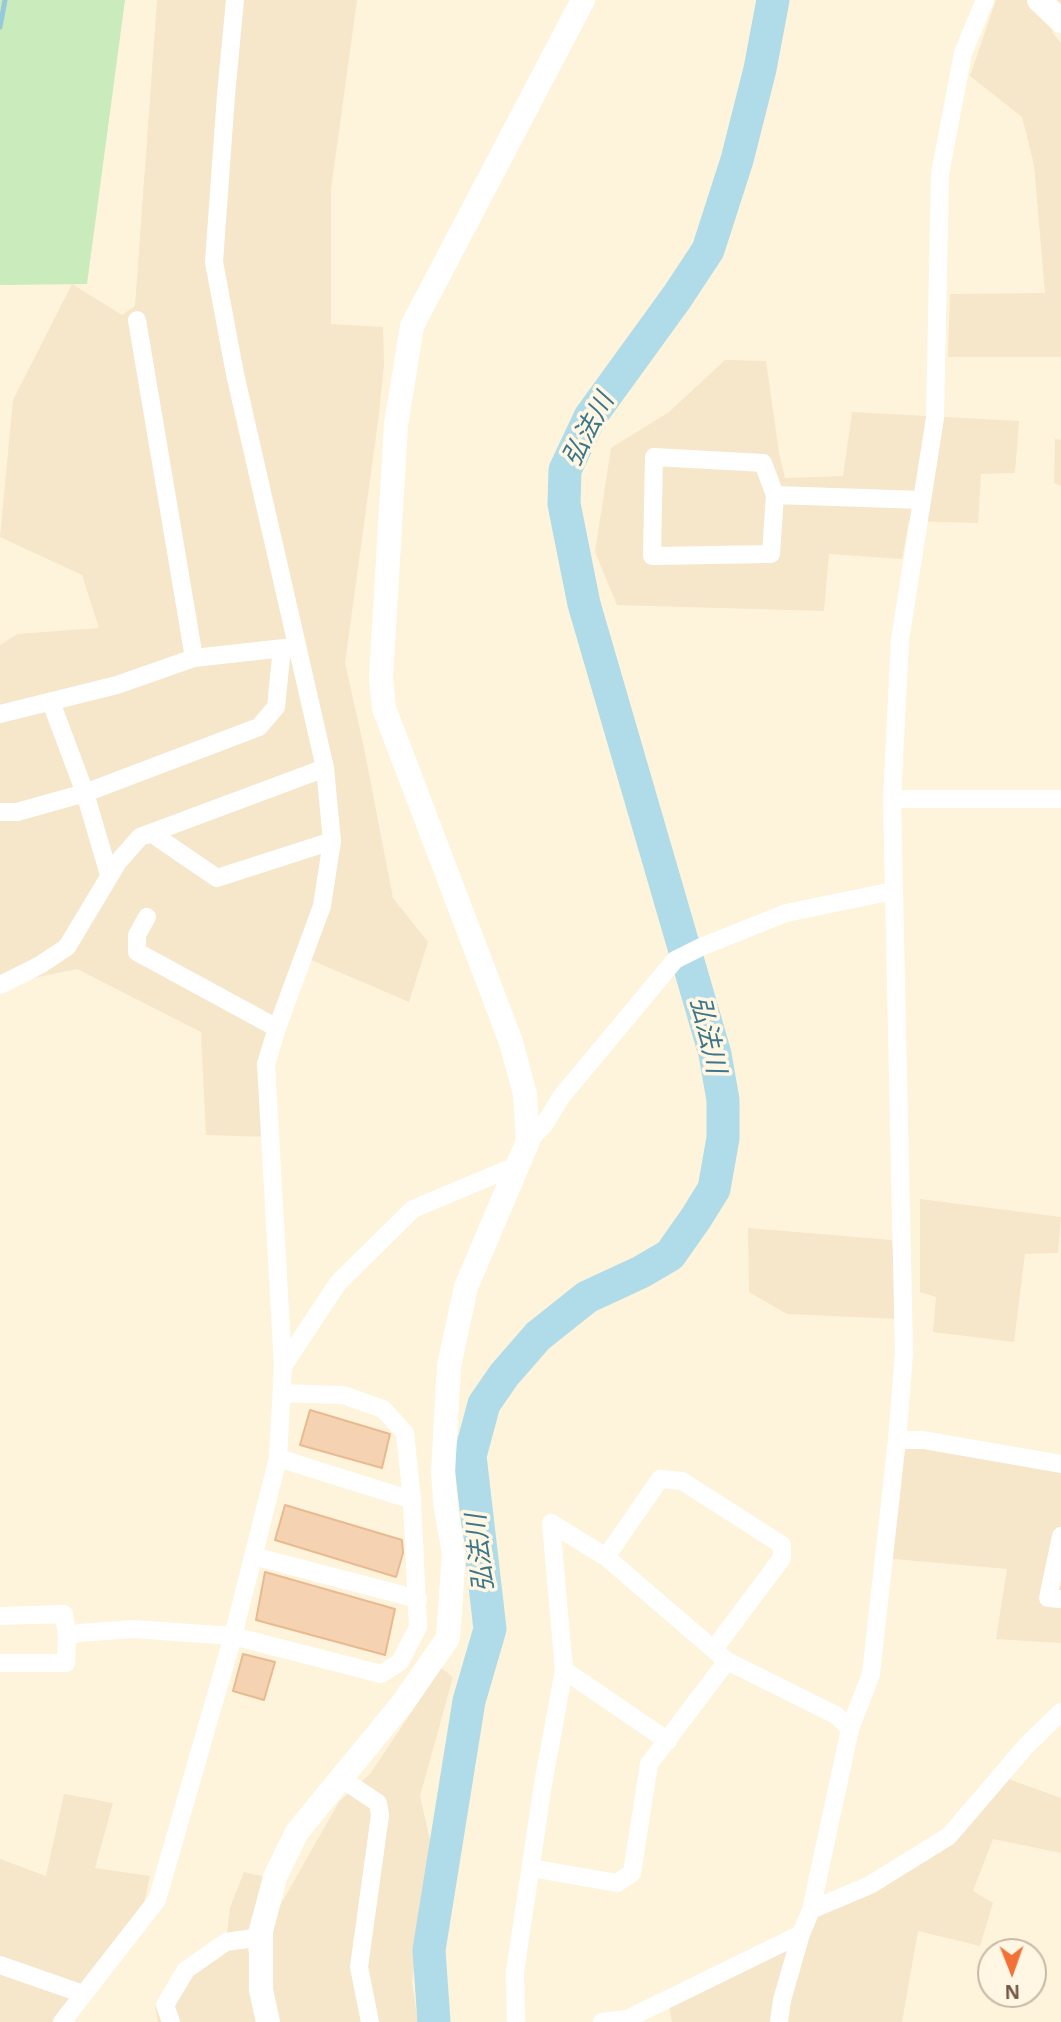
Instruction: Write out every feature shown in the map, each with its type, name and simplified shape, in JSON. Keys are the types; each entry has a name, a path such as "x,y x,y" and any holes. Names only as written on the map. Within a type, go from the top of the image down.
{"street":[{"path":"62,2022 157,1900 233,1636 278,1458 283,1366 266,1064 322,906 332,841 326,768 290,647 214,262 235,0"},
{"path":"528,1141 525,1094 512,1042 384,708 381,678 396,425 412,326 583,0"},
{"path":"779,2022 782,2000 801,1934 811,1910 850,1729 871,1674 897,1440 904,1353 892,799 900,639 935,418 940,174 963,54 985,0"},
{"path":"1039,0 1061,21"},
{"path":"137,320 194,658"},
{"path":"654,457 763,463 775,495 771,554 652,556 654,457"},
{"path":"775,495 922,500"},
{"path":"0,714 117,685 194,658 290,647"},
{"path":"0,812 17,812 85,793 259,727 276,706 290,647"},
{"path":"51,702 85,793 110,875"},
{"path":"0,985 40,965 67,947 118,862 140,837 326,768"},
{"path":"892,799 1061,799"},
{"path":"151,833 217,878 332,841"},
{"path":"268,2022 261,1990 261,1937 275,1877 297,1832 402,1704 448,1639 454,1553 443,1473 449,1366 466,1287 528,1141 544,1125 561,1097 675,960 786,913 893,891"},
{"path":"147,917 137,935 137,953 277,1028"},
{"path":"283,1366 338,1283 413,1209 518,1165"},
{"path":"66,1637 133,1629 233,1636 381,1674 400,1662 418,1626 412,1500 405,1433 383,1409 343,1395 282,1393"},
{"path":"897,1440 923,1440 1061,1464"},
{"path":"278,1458 412,1500"},
{"path":"531,1868 617,1883 632,1873 649,1764 668,1741 782,1558 782,1545 682,1481 660,1479 607,1557"},
{"path":"516,2022 515,1972 543,1784 564,1670 551,1523 607,1557 720,1655 835,1715 850,1729"},
{"path":"1061,1536 1048,1598 1061,1599"},
{"path":"253,1556 418,1599"},
{"path":"0,1616 64,1614 66,1637 66,1663 0,1663"},
{"path":"564,1670 668,1741"},
{"path":"811,1910 870,1885 948,1836 1026,1746 1061,1712"},
{"path":"342,1779 377,1802 380,1815 359,1967 370,2022"},
{"path":"602,2022 628,2019 801,1934"},
{"path":"171,2022 164,2005 186,1970 226,1942 261,1937"},
{"path":"0,1965 83,1994"}],"shaded area":[{"path":"157,0 357,0 331,189 331,324 383,327 384,364 345,663 393,898 428,942 409,1002 304,957 277,1028 270,1137 206,1135 201,1032 77,969 0,985 0,645 17,634 99,628 82,575 0,537 13,400 72,284 122,315 135,306"},
{"path":"996,0 1061,0 1061,21 1052,32 1061,43 1061,357 948,357 950,294 1045,293 1034,165 1022,117 970,76"},
{"path":"725,360 766,361 785,478 843,476 852,412 1019,421 1015,473 981,474 978,523 909,521 902,559 829,554 824,611 617,605 595,552 611,448 669,412"},
{"path":"1055,439 1061,440 1061,486 1054,483"},
{"path":"920,1199 1061,1217 1058,1253 1025,1254 1014,1342 933,1332 936,1297 920,1292"},
{"path":"748,1228 892,1240 900,1319 787,1314 749,1292"},
{"path":"897,1440 1061,1464 1061,1643 996,1639 1007,1569 883,1558"},
{"path":"441,1668 453,1677 420,1796 430,1840 412,1982 418,2022 279,2022 268,1982 274,1916 339,1802 370,1774"},
{"path":"1000,1776 1061,1798 1061,1853 993,1839 973,1891 993,1903 982,1938 977,1938 977,1945 918,1931 902,2022 672,2022 668,1999 801,1934 811,1910 948,1836"},
{"path":"64,1794 113,1803 95,1868 150,1876 143,1908 55,2022 0,2022 0,1859 46,1876"},
{"path":"244,1872 266,1877 245,1939 250,1958 257,2022 158,2022 155,2007 186,1970 226,1942 230,1908"}],"green space":[{"path":"0,0 125,0 87,284 0,285"}],"building":[{"path":"310,1410 390,1434 382,1468 300,1445"},
{"path":"285,1505 402,1540 403,1553 396,1577 275,1540"},
{"path":"265,1572 395,1609 385,1655 256,1620"},
{"path":"243,1654 275,1662 264,1700 233,1691"}],"waterway":[{"path":"0,27 5,0"},
{"name":"弘法川","path":"434,2022 429,1950 469,1701 490,1629 470,1456 484,1404 504,1375 538,1336 587,1297 670,1255 714,1189 723,1138 723,1100 715,1054 584,604 564,504 565,470 590,417 708,250 737,160 760,69 773,0"}]}
